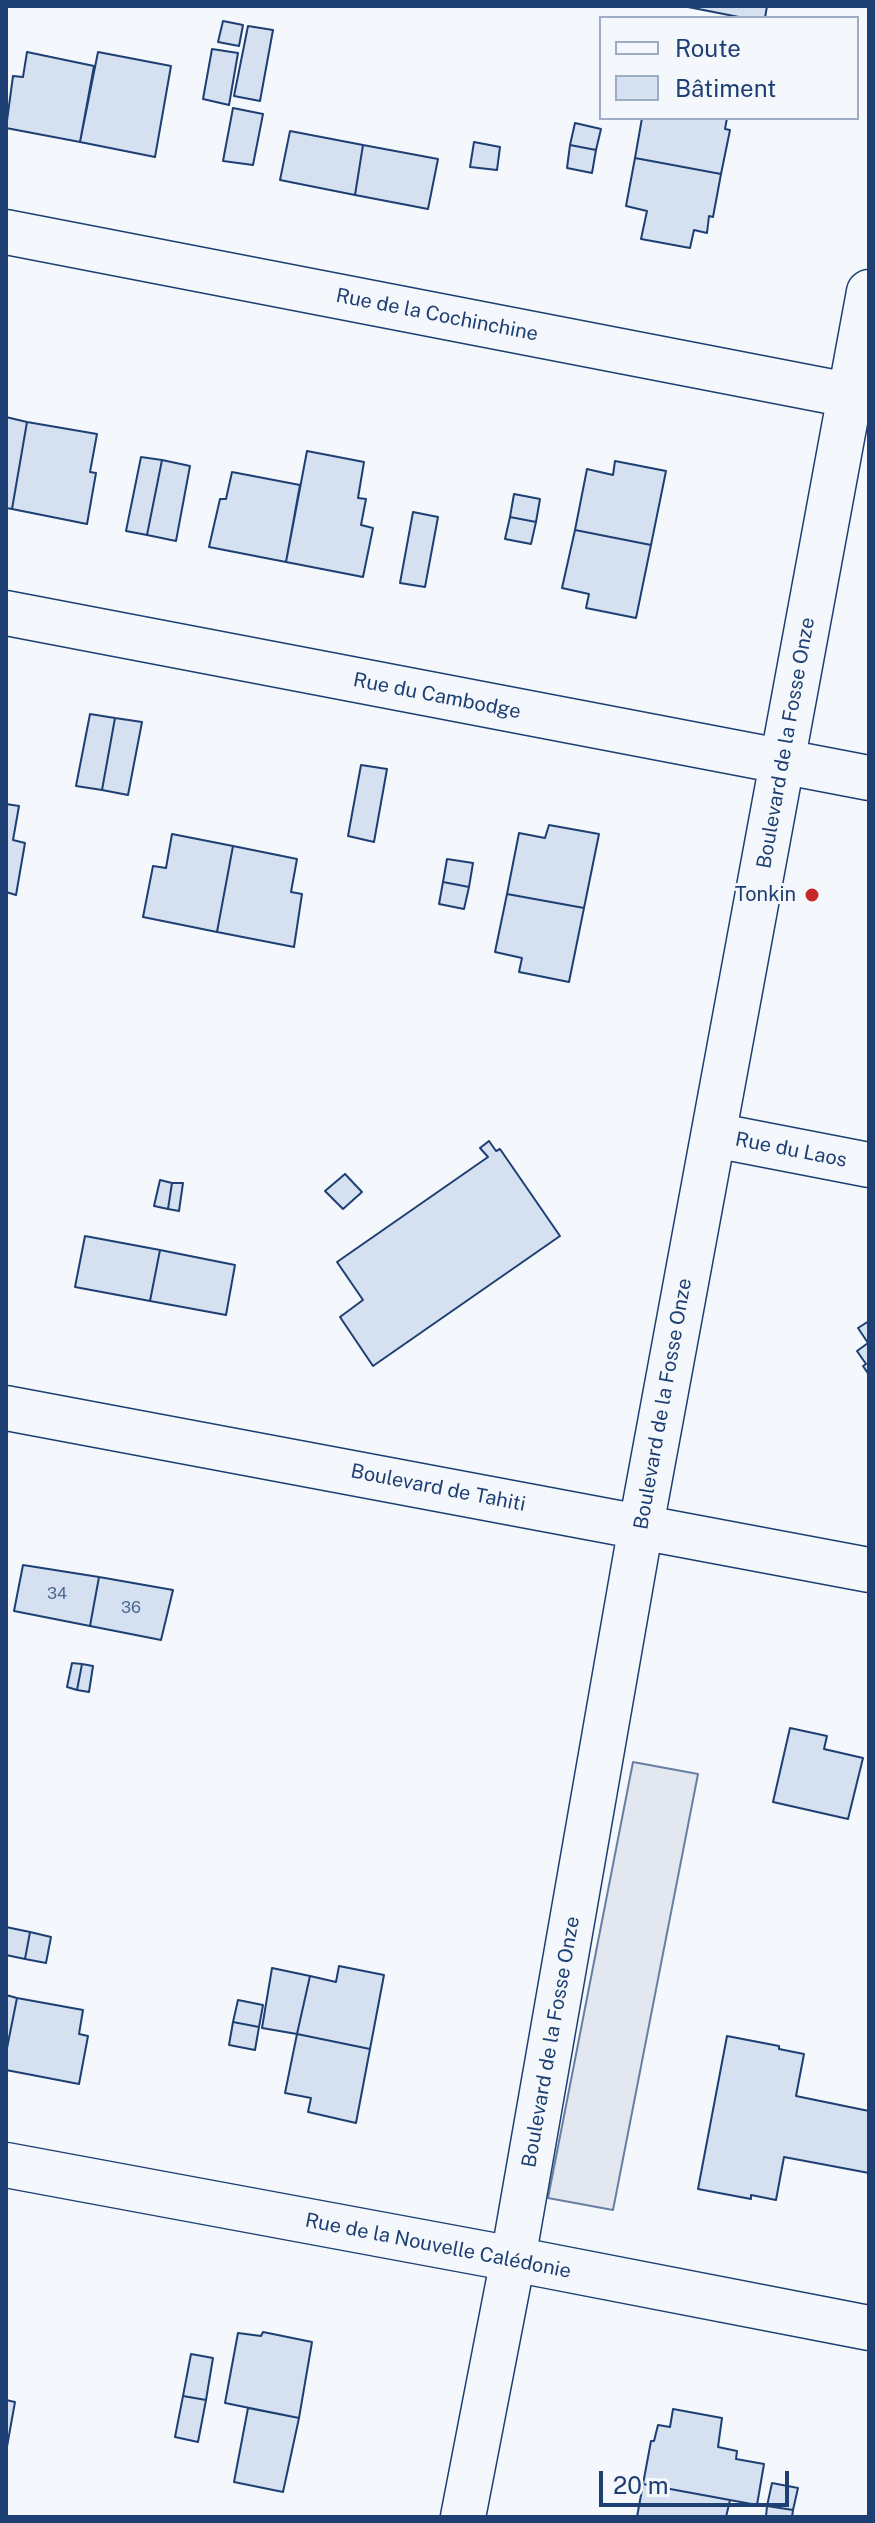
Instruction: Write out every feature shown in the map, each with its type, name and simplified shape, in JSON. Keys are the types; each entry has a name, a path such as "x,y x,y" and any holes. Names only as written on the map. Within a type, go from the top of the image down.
{"street":[{"name":"Rue de la Cochinchine","path":"6,232 859,397"},
{"name":"Boulevard de la Fosse Onze","path":"463,2517 513,2259 641,1526 782,762 859,397 869,292"},
{"name":"Rue du Cambodge","path":"6,613 869,778"},
{"name":"Rue du Laos","path":"714,1135 869,1165"},
{"name":"Boulevard de Tahiti","path":"6,1408 869,1570"},
{"name":"Rue de la Nouvelle Calédonie","path":"6,2165 869,2328"}],"shaded area":[{"path":"633,1762 698,1774 613,2210 548,2198"}],"building":[{"path":"683,6 767,6 765,16 734,16"},
{"path":"223,21 243,25 239,46 218,42"},
{"path":"248,26 273,30 260,101 234,96"},
{"path":"212,49 238,53 229,105 203,99"},
{"path":"27,52 94,66 80,142 6,128 13,76 23,77"},
{"path":"98,52 171,66 155,157 80,142"},
{"path":"233,108 263,114 253,165 223,161"},
{"path":"642,120 727,120 725,129 730,130 721,174 635,158"},
{"path":"575,123 601,129 596,150 570,145"},
{"path":"290,131 363,145 355,195 280,180"},
{"path":"474,142 500,147 497,170 470,167"},
{"path":"363,145 438,159 428,209 355,195"},
{"path":"570,145 596,150 592,173 567,168"},
{"path":"635,158 721,174 707,233 694,230 690,248 641,239 647,211 626,206"},
{"path":"6,417 27,422 12,509 6,508"},
{"path":"27,422 97,434 90,472 96,473 87,524 12,509"},
{"path":"307,451 364,462 358,498 366,499 361,525 373,528 363,577 286,562"},
{"path":"141,457 162,460 147,535 126,531"},
{"path":"162,460 190,466 176,541 147,535"},
{"path":"615,461 666,471 651,545 575,530 587,469 613,475"},
{"path":"232,472 300,485 286,562 209,547 220,499 226,499"},
{"path":"514,494 540,499 536,522 510,517"},
{"path":"413,512 438,517 425,587 400,583"},
{"path":"510,517 536,522 531,544 505,539"},
{"path":"575,530 651,545 636,618 586,608 589,594 562,588"},
{"path":"90,714 115,718 102,790 76,786"},
{"path":"115,718 142,722 128,795 102,790"},
{"path":"361,765 387,769 374,842 348,836"},
{"path":"6,804 19,806 13,840 25,843 16,895 6,892"},
{"path":"549,825 599,834 584,908 507,894 519,833 545,838"},
{"path":"172,834 233,846 217,932 143,917 153,866 166,868"},
{"path":"233,846 297,859 291,892 302,894 294,947 217,932"},
{"path":"447,859 473,863 469,887 443,882"},
{"path":"443,882 469,887 464,909 439,904"},
{"path":"507,894 584,908 569,982 519,972 522,958 495,952"},
{"path":"489,1141 496,1151 500,1149 560,1236 373,1366 340,1317 363,1300 337,1262 488,1157 480,1148"},
{"path":"345,1174 362,1192 343,1209 325,1191"},
{"path":"160,1180 172,1183 168,1209 154,1206"},
{"path":"172,1183 183,1183 179,1211 168,1209"},
{"path":"85,1236 160,1250 150,1301 75,1287"},
{"path":"160,1250 235,1265 226,1315 150,1301"},
{"path":"869,1321 869,1375 857,1351 868,1343 858,1328"},
{"path":"23,1565 99,1577 90,1626 14,1611"},
{"path":"99,1577 173,1590 161,1640 90,1626"},
{"path":"72,1663 82,1664 77,1690 67,1687"},
{"path":"82,1664 93,1666 89,1692 77,1690"},
{"path":"790,1728 827,1736 824,1749 863,1758 848,1819 773,1802"},
{"path":"6,1927 30,1932 25,1959 6,1955"},
{"path":"30,1932 51,1937 46,1963 25,1959"},
{"path":"339,1966 384,1975 370,2049 297,2034 310,1976 336,1982"},
{"path":"272,1968 310,1976 297,2034 262,2028"},
{"path":"6,1995 17,1998 6,2053"},
{"path":"17,1998 83,2010 79,2034 88,2036 79,2084 6,2070 6,2053"},
{"path":"238,2000 263,2005 259,2027 233,2022"},
{"path":"233,2022 259,2027 255,2050 229,2045"},
{"path":"297,2034 370,2049 356,2123 308,2112 311,2098 285,2093"},
{"path":"727,2036 804,2054 796,2096 869,2111 869,2173 784,2157 776,2200 751,2195 751,2199 698,2189"},
{"path":"263,2332 312,2342 299,2418 225,2403 238,2333 261,2336"},
{"path":"191,2354 213,2358 206,2400 183,2396"},
{"path":"183,2396 206,2400 198,2442 175,2437"},
{"path":"6,2400 15,2402 6,2452"},
{"path":"248,2408 299,2418 283,2492 234,2482"},
{"path":"673,2409 722,2418 718,2447 737,2451 736,2459 764,2464 757,2505 643,2484 651,2441 654,2441 658,2425 670,2427"},
{"path":"772,2483 798,2488 793,2510 767,2506"},
{"path":"643,2484 730,2500 726,2517 637,2517"},
{"path":"767,2506 793,2510 792,2517 766,2517"}],"place":[{"name":"Tonkin","path":"812,895"}]}
